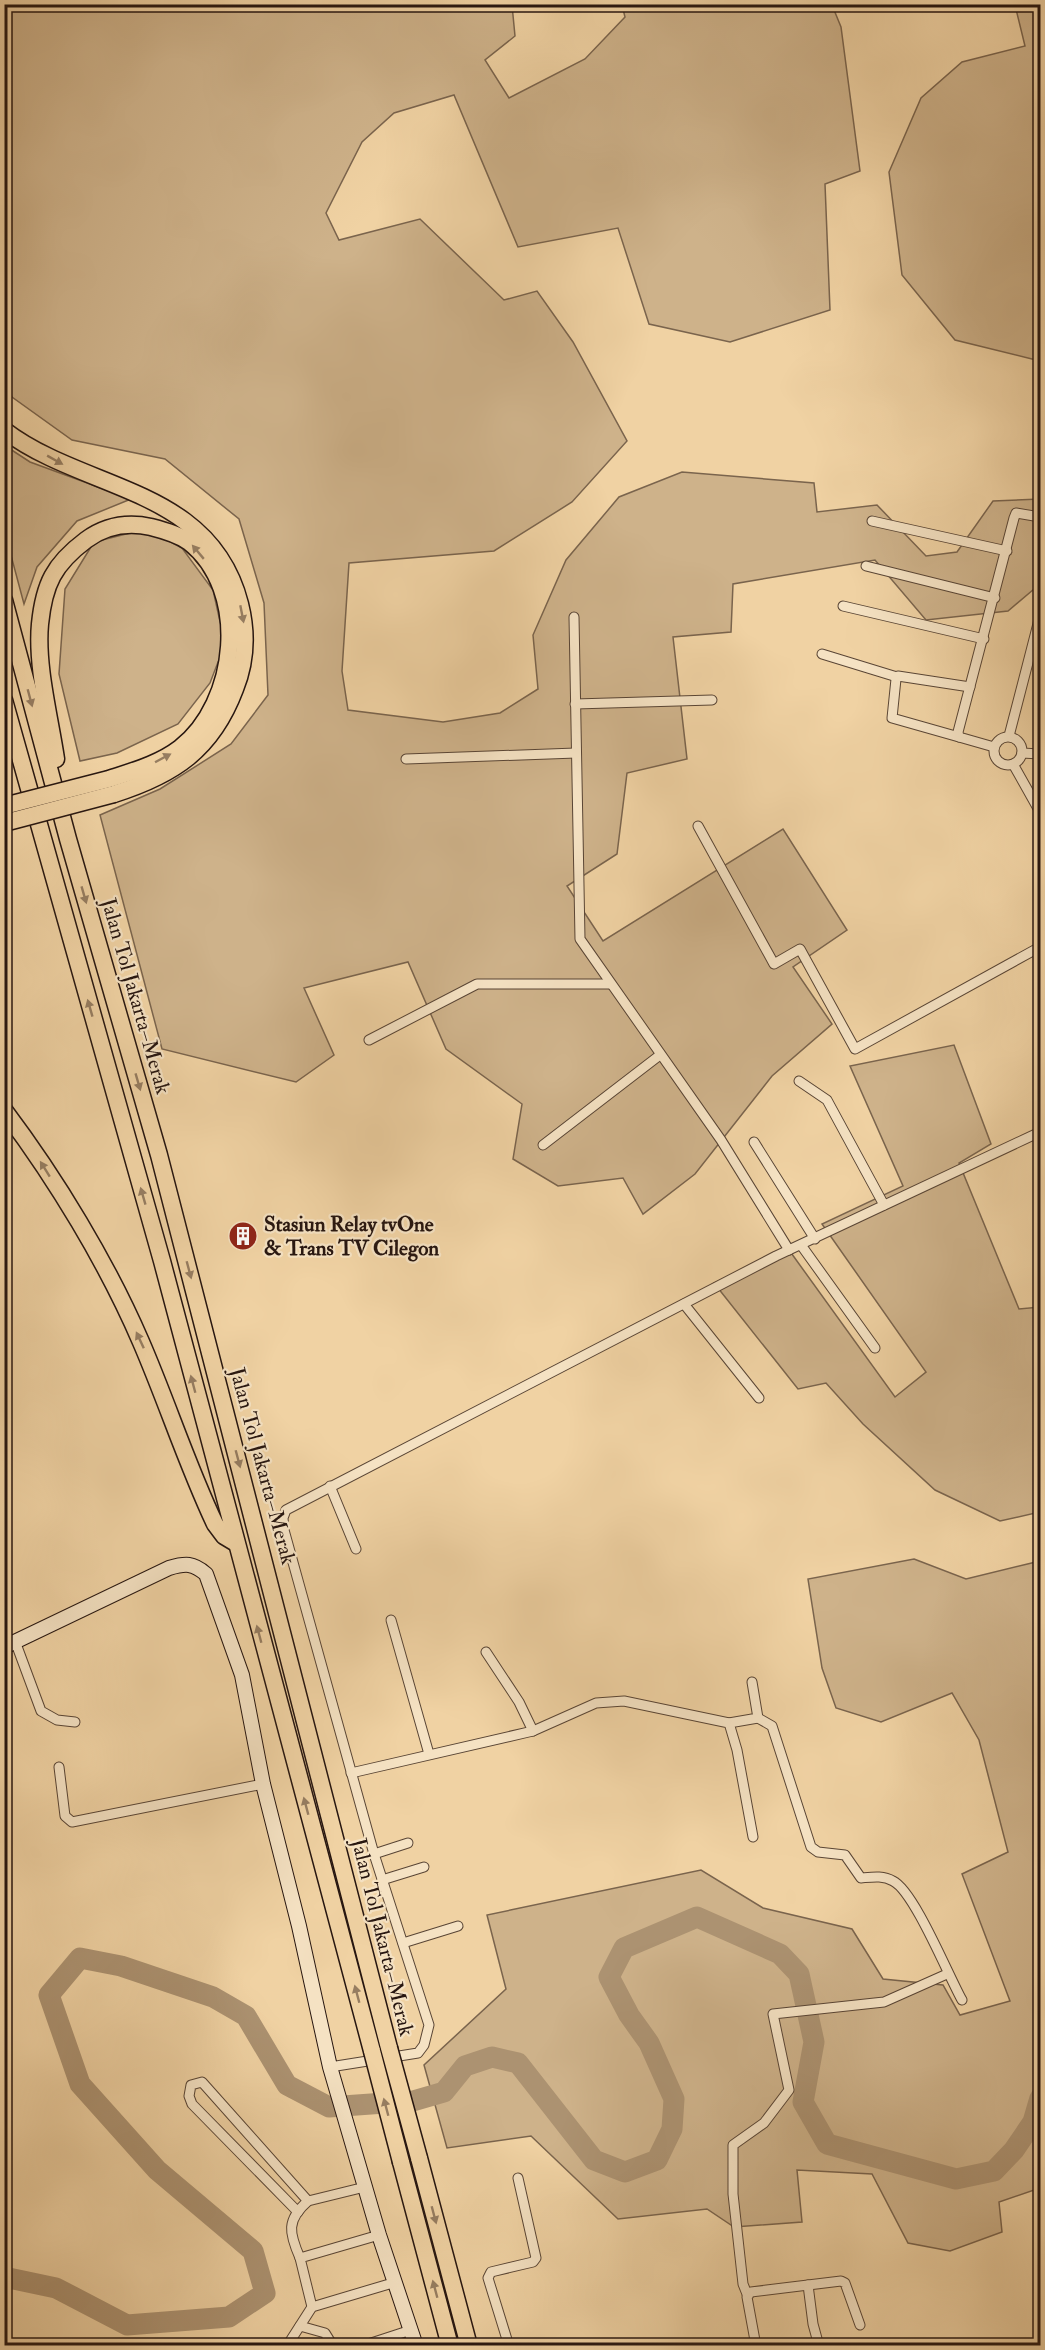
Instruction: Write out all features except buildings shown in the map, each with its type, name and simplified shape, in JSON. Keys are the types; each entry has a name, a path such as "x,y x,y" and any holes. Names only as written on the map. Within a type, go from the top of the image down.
{"highway":[{"path":"4,430 60,464 128,489 178,515 205,538 217,554 237,591 245,637 243,659 235,690 214,729 187,760 161,777 4,806"},
{"path":"4,823 111,787 166,757 194,735 218,692 229,650 230,628 226,603 217,579 208,564 188,541 167,531 141,525 119,525 90,537 55,569 44,598 40,626 40,651 68,838"},
{"name":"Jalan Tol Jakarta–Merak","path":"4,600 68,838 159,1155 389,2048 469,2346"},
{"name":"Jalan Tol Jakarta–Merak","path":"4,700 162,1261 234,1542 450,2346"},
{"path":"4,1110 24,1136 92,1246 141,1341 215,1524 224,1536 234,1542"}],"street":[{"path":"959,737 958,732 1016,513 1041,517"},
{"path":"872,521 1007,550"},
{"path":"866,566 995,598"},
{"path":"843,606 984,639"},
{"path":"1009,736 1041,616"},
{"path":"574,617 580,939 609,984 721,1140 789,1250"},
{"path":"822,654 897,677 970,687"},
{"path":"897,677 892,718 994,747"},
{"path":"575,704 712,700"},
{"path":"1009,736 998,740 994,747 994,756 1000,763 1013,764"},
{"path":"1009,736 1021,744 1022,753 1013,764"},
{"path":"406,759 576,753"},
{"path":"1022,753 1041,754"},
{"path":"1013,764 1041,812"},
{"path":"698,826 774,964 800,949 855,1049 1041,947"},
{"path":"369,1040 477,984 609,984"},
{"path":"543,1145 660,1054"},
{"path":"799,1081 827,1100 884,1205"},
{"path":"332,2073 412,2055 422,2048 428,2035 429,2018 382,1880 351,1773 283,1518 289,1507 789,1250 1041,1132"},
{"path":"754,1142 814,1239"},
{"path":"801,1245 875,1348"},
{"path":"684,1304 759,1398"},
{"path":"330,1486 356,1549"},
{"path":"75,1722 57,1720 40,1710 10,1644 169,1568 186,1563 196,1566 206,1574 213,1586 242,1676 263,1784 299,1926 332,2073 379,2235 416,2346"},
{"path":"391,1620 429,1754"},
{"path":"486,1652 519,1702 533,1731"},
{"path":"752,1682 758,1718"},
{"path":"351,1773 533,1731 596,1703 624,1701 729,1723 758,1718 772,1726 811,1847 818,1852 845,1855 861,1878 878,1876 898,1884 913,1904 962,2001"},
{"path":"729,1723 737,1750 753,1837"},
{"path":"59,1767 65,1816 72,1822 263,1784"},
{"path":"374,1854 408,1843"},
{"path":"382,1880 424,1867"},
{"path":"403,1943 458,1926"},
{"path":"756,2346 747,2294 743,2284 734,2205 733,2145 764,2123 789,2090 773,2016 777,2013 884,2002 947,1974"},
{"path":"298,2212 192,2104 189,2096 191,2085 202,2082 308,2201"},
{"path":"509,2346 488,2278 491,2272 533,2262 536,2258 518,2178"},
{"path":"312,2307 300,2258 290,2236 292,2222 308,2201 364,2182"},
{"path":"300,2258 379,2235"},
{"path":"747,2294 842,2281 845,2283 860,2325"},
{"path":"287,2346 312,2307 396,2282"},
{"path":"808,2285 813,2324 819,2346"},
{"path":"300,2326 325,2333 333,2346"},
{"path":"362,2346 411,2330"}],"shaded area":[{"path":"4,5 512,5 515,36 485,60 509,98 585,59 625,17 622,5 832,5 841,27 860,171 825,184 830,310 730,342 649,324 618,228 518,247 454,95 394,113 362,142 326,213 339,240 420,219 504,300 537,291 573,342 627,441 572,502 494,551 349,563 342,671 348,710 443,722 500,713 538,689 533,635 566,560 619,497 682,472 814,483 817,512 877,505 926,556 957,552 993,501 1040,499 1040,584 1008,611 926,620 875,560 733,584 731,632 673,637 687,759 627,773 617,854 567,886 603,941 783,829 847,930 793,967 832,1024 772,1076 695,1174 643,1214 623,1178 558,1186 513,1159 522,1104 446,1049 408,962 304,988 334,1055 296,1082 162,1049 100,815 160,789 231,744 268,695 264,603 239,519 165,459 72,440 12,397 5,383"},
{"path":"1015,5 1040,5 1040,361 955,340 902,275 889,172 921,98 962,62 1025,46"},
{"path":"4,445 30,462 131,499 77,521 37,567 24,604 5,533"},
{"path":"146,529 182,548 213,590 225,644 210,683 178,724 117,753 80,761 59,674 65,589 94,542"},
{"path":"954,1045 991,1144 959,1163 1019,1309 1040,1307 1040,1512 1000,1521 935,1490 863,1424 826,1383 798,1389 714,1283 789,1250 895,1397 926,1372 822,1224 903,1186 850,1066"},
{"path":"914,1559 966,1579 1040,1561 1040,2188 999,2202 1002,2232 950,2251 908,2243 872,2174 797,2170 802,2222 734,2227 707,2209 618,2219 531,2136 447,2148 424,2065 506,1989 487,1915 701,1870 763,1908 852,1929 883,1979 943,1985 960,2015 1010,2001 962,1874 1008,1852 979,1740 952,1693 881,1722 836,1708 822,1668 808,1579"}],"waterway":[{"path":"4,2277 56,2288 127,2325 229,2317 265,2293 253,2251 157,2170 80,2084 49,1995 80,1958 121,1966 213,1997 246,2016 287,2085 329,2107 413,2101 444,2092 465,2066 492,2057 518,2063 594,2160 625,2172 657,2160 672,2129 674,2099 649,2043 629,2015 609,1977 624,1948 697,1917 780,1954 799,1974 814,2042 803,2102 827,2144 956,2179 994,2171 1014,2150 1033,2122 1040,2098"}],"place":[{"name":"Stasiun Relay tvOne & Trans TV Cilegon","path":"243,1236"}]}
